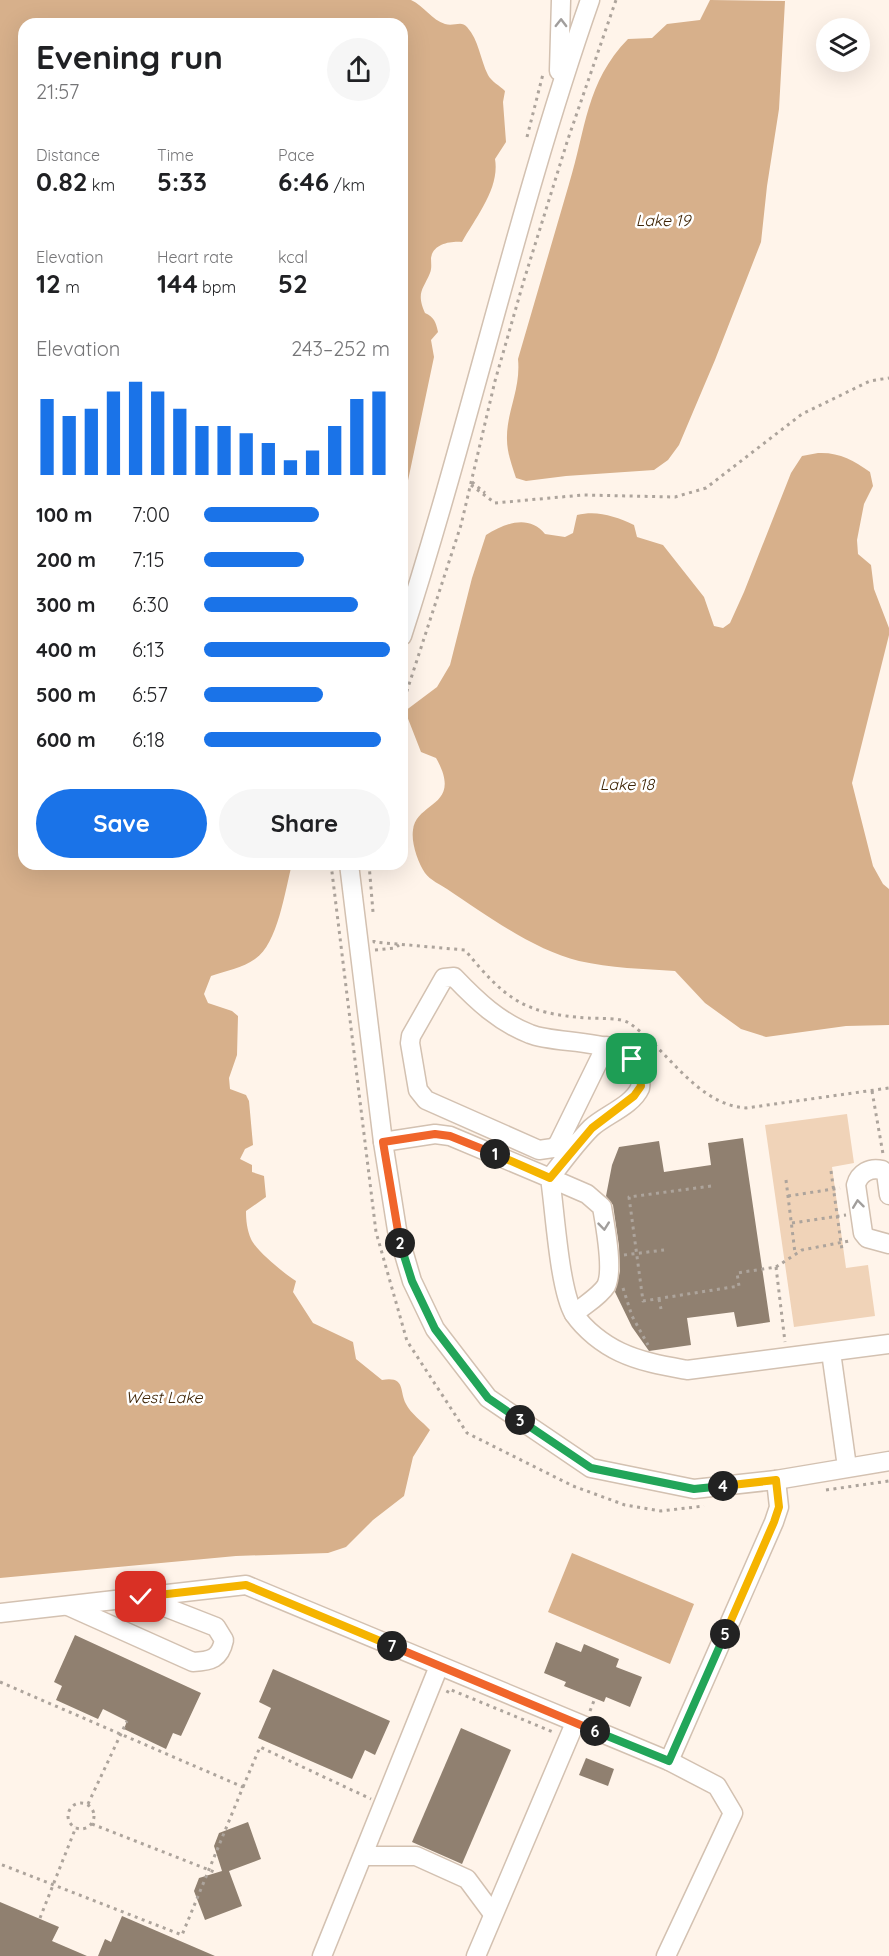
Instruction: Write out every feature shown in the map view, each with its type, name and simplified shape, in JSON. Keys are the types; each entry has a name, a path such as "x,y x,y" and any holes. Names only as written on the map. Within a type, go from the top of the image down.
{"street":[{"path":"559,88 561,0"},
{"path":"408,618 430,551 559,88 590,0"},
{"path":"350,870 396,1230 412,1281 435,1329 488,1398 591,1468 694,1489 776,1480 889,1461"},
{"path":"606,1046 558,1144 553,1148 539,1150 426,1100 418,1090 410,1043 411,1036 444,978 454,977 491,1014 532,1035 606,1046 632,1059 639,1071 641,1086 634,1096 592,1128 550,1178 566,1294 574,1314 590,1333 620,1352 658,1365 687,1370 889,1344"},
{"path":"383,1142 435,1134 450,1136 587,1194 602,1207 609,1269 607,1282 600,1293 574,1314"},
{"path":"889,1195 886,1173 877,1169 860,1176 856,1185 862,1231 867,1238 889,1244"},
{"path":"831,1352 847,1467"},
{"path":"669,1761 774,1522 779,1507 776,1480"},
{"path":"0,1613 246,1585 439,1666 582,1718 669,1761 717,1786 733,1813 666,1956"},
{"path":"68,1606 193,1662 211,1661 221,1653 224,1640 216,1627 141,1597"},
{"path":"322,1956 439,1666"},
{"path":"476,1956 582,1718"},
{"path":"363,1856 416,1856 467,1879 493,1914"}],"path":[{"path":"408,688 435,609 471,483 495,381 524,280 568,139 616,0"},
{"path":"471,483 495,503 583,495 675,497 706,488 802,414 870,381 889,378"},
{"path":"332,870 376,1232 407,1341 467,1433 573,1486 625,1505 661,1511 708,1505"},
{"path":"369,870 373,921"},
{"path":"374,932 375,942 465,950 490,981 525,1007 557,1016 626,1022 709,1096 727,1105 746,1108 889,1088"},
{"path":"375,950 395,948 400,944"},
{"path":"872,1091 886,1173"},
{"path":"831,1171 842,1250"},
{"path":"786,1180 795,1253"},
{"path":"711,1186 629,1197 643,1301 739,1286 737,1273 776,1267 795,1253 867,1238"},
{"path":"788,1196 833,1189"},
{"path":"792,1223 837,1216"},
{"path":"636,1253 664,1250"},
{"path":"776,1267 786,1345"},
{"path":"618,1299 624,1296"},
{"path":"679,1296 680,1301"},
{"path":"659,1299 661,1309"},
{"path":"632,1316 648,1346"},
{"path":"643,1348 648,1352"},
{"path":"821,1490 889,1481"},
{"path":"0,1682 243,1787 182,1935 0,1864"},
{"path":"582,1718 595,1698"},
{"path":"88,1804 128,1721"},
{"path":"80,1802 88,1804 95,1816 92,1824 84,1829 76,1827 68,1817 70,1809 80,1802"},
{"path":"92,1824 217,1873"},
{"path":"40,1918 76,1827"}],"shaded area":[{"path":"847,1114 854,1163 832,1167 846,1268 868,1265 875,1316 794,1327 765,1125"}],"water":[{"name":"West Lake","path":"0,0 411,0 440,22 448,25 462,24 471,32 488,75 505,91 503,102 506,142 495,159 496,170 490,191 462,242 447,243 432,253 431,271 421,300 425,313 434,320 438,332 431,340 434,357 408,480 408,18 18,18 18,870 291,870 280,916 263,952 245,965 211,976 204,994 208,1003 232,1011 238,1016 237,1055 229,1078 230,1089 246,1095 249,1101 253,1145 245,1149 240,1159 252,1165 252,1172 264,1176 266,1197 246,1211 248,1229 251,1239 259,1250 296,1281 293,1292 313,1323 353,1342 356,1359 382,1380 390,1379 398,1382 408,1407 430,1430 413,1457 404,1496 373,1520 346,1547 328,1553 236,1556 0,1578"},
{"name":"Lake 19","path":"710,0 785,1 779,109 761,242 715,360 679,445 668,460 654,470 526,481 516,478 509,454 507,430 517,381 518,359 595,89 614,55 628,39 652,38 667,24 700,20"},
{"name":"Lake 18","path":"818,453 839,455 870,472 873,486 864,504 857,540 858,554 871,565 874,589 889,628 889,635 852,783 873,866 883,884 889,889 889,1025 846,1026 766,1037 741,1029 705,1003 675,971 603,965 562,956 511,931 430,878 422,869 414,847 413,830 422,813 442,795 445,786 436,758 421,752 408,719 408,709 437,687 450,665 472,578 486,535 509,524 524,522 539,528 545,534 565,537 573,533 577,515 599,514 620,519 634,525 637,537 663,545 704,597 714,626 723,628 730,623 791,473 802,456"},
{"path":"572,1553 694,1604 670,1664 548,1612"}],"building":[{"path":"743,1138 770,1322 737,1327 734,1312 687,1318 691,1345 649,1351 632,1327 615,1292 620,1271 619,1246 613,1205 606,1196 612,1165 619,1147 659,1141 664,1172 711,1165 708,1143"},
{"path":"75,1635 201,1693 181,1736 173,1733 166,1749 124,1729 127,1721 103,1709 98,1719 56,1700 62,1686 54,1682"},
{"path":"556,1642 581,1652 584,1644 619,1659 616,1667 642,1677 630,1707 606,1697 604,1702 564,1686 566,1682 544,1673"},
{"path":"273,1669 390,1721 375,1755 365,1750 352,1779 258,1738 271,1708 259,1702"},
{"path":"461,1728 511,1750 462,1864 412,1842"},
{"path":"586,1758 614,1769 608,1786 579,1775"},
{"path":"248,1822 261,1859 229,1871 242,1906 205,1920 194,1891 199,1878 222,1871 214,1846 219,1833"},
{"path":"0,1902 59,1927 52,1941 87,1956 0,1956"},
{"path":"122,1916 215,1956 98,1956 105,1939 111,1942"}],"route":[{"path":"141,1597 246,1585 669,1761 774,1522 779,1507 776,1480 694,1489 591,1468 488,1398 435,1329 412,1281 396,1230 383,1142 435,1134 450,1136 550,1178 570,1151 592,1128 634,1096 641,1086 639,1071 632,1059"}]}
